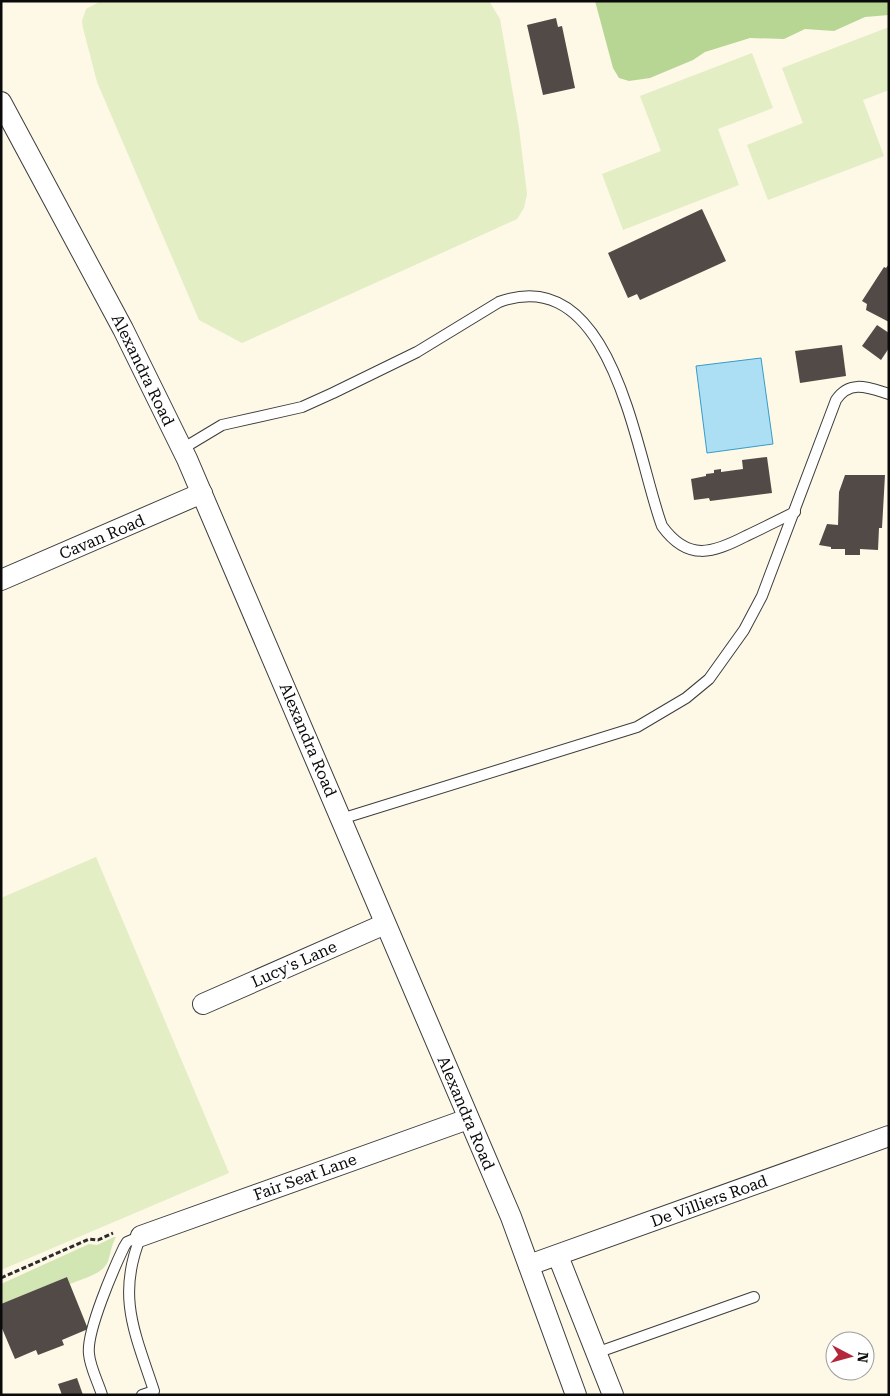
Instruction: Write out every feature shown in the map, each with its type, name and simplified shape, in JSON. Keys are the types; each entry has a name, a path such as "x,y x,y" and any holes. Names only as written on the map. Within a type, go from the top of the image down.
{"street":[{"name":"Alexandra Road","path":"1,102 123,328 182,448 511,1217 576,1395"},
{"name":"Cavan Road","path":"1,580 202,494"},
{"name":"Lucy's Lane","path":"203,1004 385,924"},
{"name":"Fair Seat Lane","path":"141,1236 468,1119"},
{"name":"De Villiers Road","path":"529,1265 889,1136"},
{"path":"558,1256 613,1395"},
{"path":"551,1328 582,1316"},
{"path":"565,1365 596,1353"}],"lane":[{"path":"182,448 222,425 302,407 417,352 499,302 510,298 534,297 558,304 569,311 581,320 600,343 621,390 662,526 678,544 699,551 720,550 795,512"},
{"path":"341,819 637,727 686,698 709,679 744,630 762,596 840,395 857,386 869,387 889,394"},
{"path":"102,1395 89,1354 90,1343 109,1280 124,1247 127,1242 141,1236"},
{"path":"141,1236 130,1272 128,1304 154,1391 142,1395"},
{"path":"596,1353 754,1296"}],"path":[{"path":"1,1278 89,1239 98,1240 114,1233"}],"green space":[{"path":"101,1 489,1 500,19 519,128 527,194 524,208 517,219 242,343 199,320 97,82 82,21 86,9"},
{"path":"595,1 889,1 889,15 865,17 834,31 805,29 784,39 750,38 705,52 693,60 650,78 629,81 619,78 613,68"},
{"path":"889,27 889,90 863,100 884,156 768,200 747,145 803,123 782,68"},
{"path":"752,53 773,108 718,129 739,185 623,230 602,174 661,151 640,96"},
{"path":"96,857 229,1173 1,1270 1,898"},
{"path":"116,1237 106,1266 97,1273 70,1284 67,1277 1,1304 1,1284 89,1244 97,1245"}],"water":[{"path":"761,358 773,444 707,453 696,366"}],"building":[{"path":"556,18 558,27 562,26 575,88 543,95 527,25"},
{"path":"702,209 726,261 640,300 637,294 628,298 608,253"},
{"path":"889,264 889,322 866,310 867,304 862,301 884,267 886,268"},
{"path":"877,325 889,333 889,348 881,360 862,346"},
{"path":"842,345 846,376 800,383 795,351"},
{"path":"767,457 772,493 710,501 709,498 694,500 691,479 714,473 714,470 721,469 721,472 743,469 742,460"},
{"path":"845,475 885,475 882,528 879,528 878,550 860,549 860,555 845,555 845,549 831,549 831,547 819,545 827,524 838,525 839,492"},
{"path":"67,1277 88,1329 62,1340 64,1345 38,1355 36,1350 15,1359 1,1326 1,1304"},
{"path":"77,1378 83,1395 62,1395 58,1384"}]}
